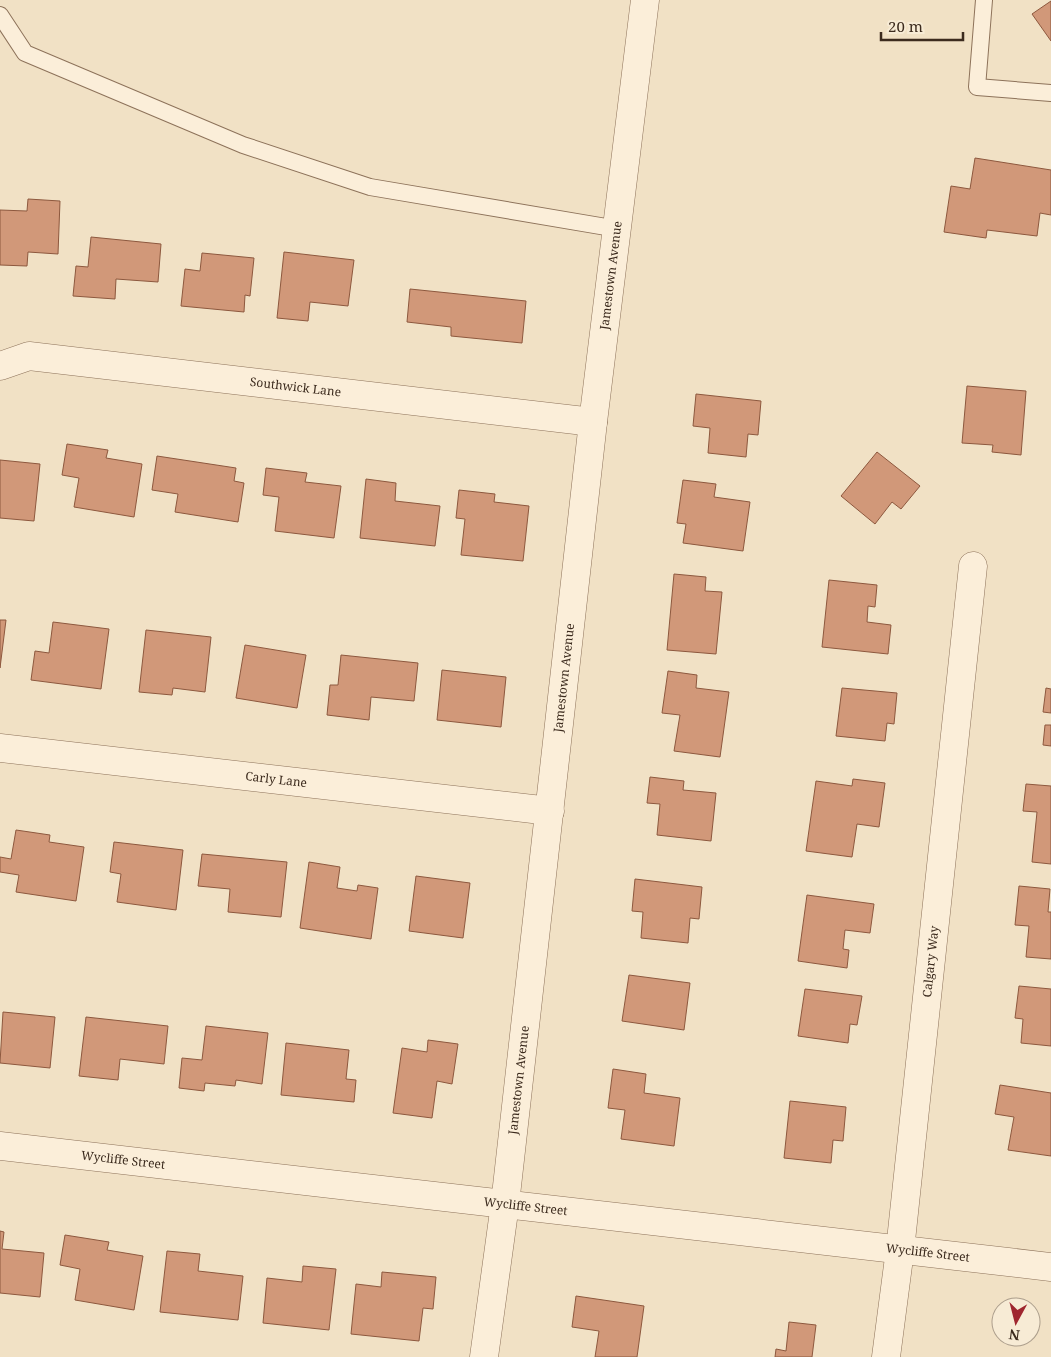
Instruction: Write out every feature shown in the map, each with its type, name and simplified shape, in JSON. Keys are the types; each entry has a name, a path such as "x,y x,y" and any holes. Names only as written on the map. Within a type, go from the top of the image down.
{"street":[{"name":"Jamestown Avenue","path":"484,1357 505,1204 593,422 645,0"},
{"name":"Southwick Lane","path":"0,366 29,356 593,422"},
{"name":"Calgary Way","path":"886,1357 900,1250 973,566"},
{"name":"Carly Lane","path":"0,748 550,811"},
{"name":"Wycliffe Street","path":"0,1146 1051,1267"}],"lane":[{"path":"984,0 977,87 1051,94"},
{"path":"0,15 25,53 243,144 370,187 618,229"}],"building":[{"path":"1051,1 1051,41 1032,14"},
{"path":"975,158 1051,170 1051,215 1040,213 1037,236 987,230 986,238 944,232 951,186 970,189"},
{"path":"28,199 60,201 58,254 28,252 27,266 0,265 0,210 27,211"},
{"path":"91,237 161,244 158,282 116,279 115,299 73,296 76,266 88,267"},
{"path":"284,252 354,260 348,306 310,302 308,321 277,318"},
{"path":"202,253 254,258 250,296 245,295 244,312 181,306 185,269 200,271"},
{"path":"410,289 526,301 522,343 451,336 451,327 407,322"},
{"path":"967,386 1026,391 1021,455 992,452 993,445 962,443"},
{"path":"696,394 761,401 758,435 748,434 746,457 708,453 710,428 693,426"},
{"path":"67,444 108,450 106,458 142,464 134,517 74,507 79,478 62,475"},
{"path":"877,452 920,486 901,509 892,502 875,524 841,496"},
{"path":"157,456 236,468 234,481 244,483 238,522 175,512 178,494 152,490"},
{"path":"0,460 40,464 34,521 0,518"},
{"path":"266,468 307,473 305,482 341,486 334,538 275,531 279,497 263,495"},
{"path":"366,479 396,483 395,501 440,506 435,546 360,538"},
{"path":"683,480 716,484 714,497 750,502 743,551 683,543 686,524 677,523"},
{"path":"459,490 495,494 494,502 529,506 523,561 461,555 465,519 456,518"},
{"path":"674,574 706,577 705,591 722,592 716,654 667,650"},
{"path":"829,580 877,585 875,607 868,606 867,622 891,625 888,654 822,647"},
{"path":"0,620 6,620 0,668"},
{"path":"53,622 109,629 101,689 31,680 35,651 49,653"},
{"path":"146,630 211,637 205,692 173,688 172,695 139,692"},
{"path":"245,645 306,655 297,708 236,698"},
{"path":"341,655 418,663 414,701 371,697 369,720 327,715 330,685 338,685"},
{"path":"442,670 506,677 501,727 437,720"},
{"path":"668,671 697,675 696,688 729,692 720,757 674,751 680,715 662,713"},
{"path":"842,688 897,693 894,724 887,723 885,741 836,736"},
{"path":"1046,688 1051,689 1051,713 1043,712"},
{"path":"1045,725 1051,725 1051,746 1043,745"},
{"path":"650,777 684,781 683,790 716,793 711,841 657,835 660,804 647,803"},
{"path":"853,779 885,783 879,827 857,824 852,857 806,851 816,781 852,786"},
{"path":"1026,784 1051,786 1051,864 1032,862 1037,812 1023,811"},
{"path":"16,830 50,835 49,842 84,847 76,901 16,892 19,875 0,872 0,857 11,859"},
{"path":"114,842 183,850 176,910 117,902 121,874 110,872"},
{"path":"202,854 287,862 281,917 228,912 230,889 198,886"},
{"path":"309,862 340,867 337,888 357,891 358,885 378,888 371,939 300,928"},
{"path":"416,876 470,883 463,938 409,931"},
{"path":"635,879 702,887 699,919 690,918 688,943 641,938 643,912 632,911"},
{"path":"1019,886 1050,889 1048,912 1051,912 1051,959 1026,957 1029,926 1015,925"},
{"path":"807,895 874,904 870,933 845,930 843,949 849,950 847,968 798,961"},
{"path":"629,975 690,983 684,1030 622,1021"},
{"path":"1019,986 1051,989 1051,1046 1021,1043 1023,1019 1015,1018"},
{"path":"805,989 862,996 857,1025 850,1024 848,1043 798,1036"},
{"path":"3,1012 55,1017 50,1068 0,1063"},
{"path":"86,1017 168,1026 164,1064 120,1059 118,1080 79,1076"},
{"path":"206,1026 268,1033 262,1084 236,1080 235,1086 205,1083 204,1091 179,1088 182,1058 202,1060"},
{"path":"428,1040 458,1044 452,1084 437,1081 432,1118 393,1113 402,1048 427,1052"},
{"path":"286,1043 349,1050 346,1079 356,1080 354,1102 281,1095"},
{"path":"613,1069 646,1074 644,1093 680,1098 674,1146 621,1139 625,1110 608,1108"},
{"path":"1000,1085 1051,1093 1051,1156 1008,1150 1014,1117 995,1114"},
{"path":"790,1101 846,1107 843,1141 833,1140 831,1163 784,1158"},
{"path":"0,1231 4,1232 2,1249 44,1253 40,1297 0,1293"},
{"path":"65,1235 109,1242 107,1250 143,1256 134,1310 75,1300 80,1269 60,1265"},
{"path":"167,1251 200,1254 198,1271 243,1276 238,1320 160,1312"},
{"path":"303,1266 336,1269 329,1330 263,1323 267,1278 302,1282"},
{"path":"382,1272 436,1277 433,1309 423,1308 419,1341 351,1334 356,1284 381,1287"},
{"path":"576,1296 644,1306 637,1357 595,1357 599,1331 572,1327"},
{"path":"789,1322 816,1325 812,1357 775,1357 776,1349 786,1351"}]}
